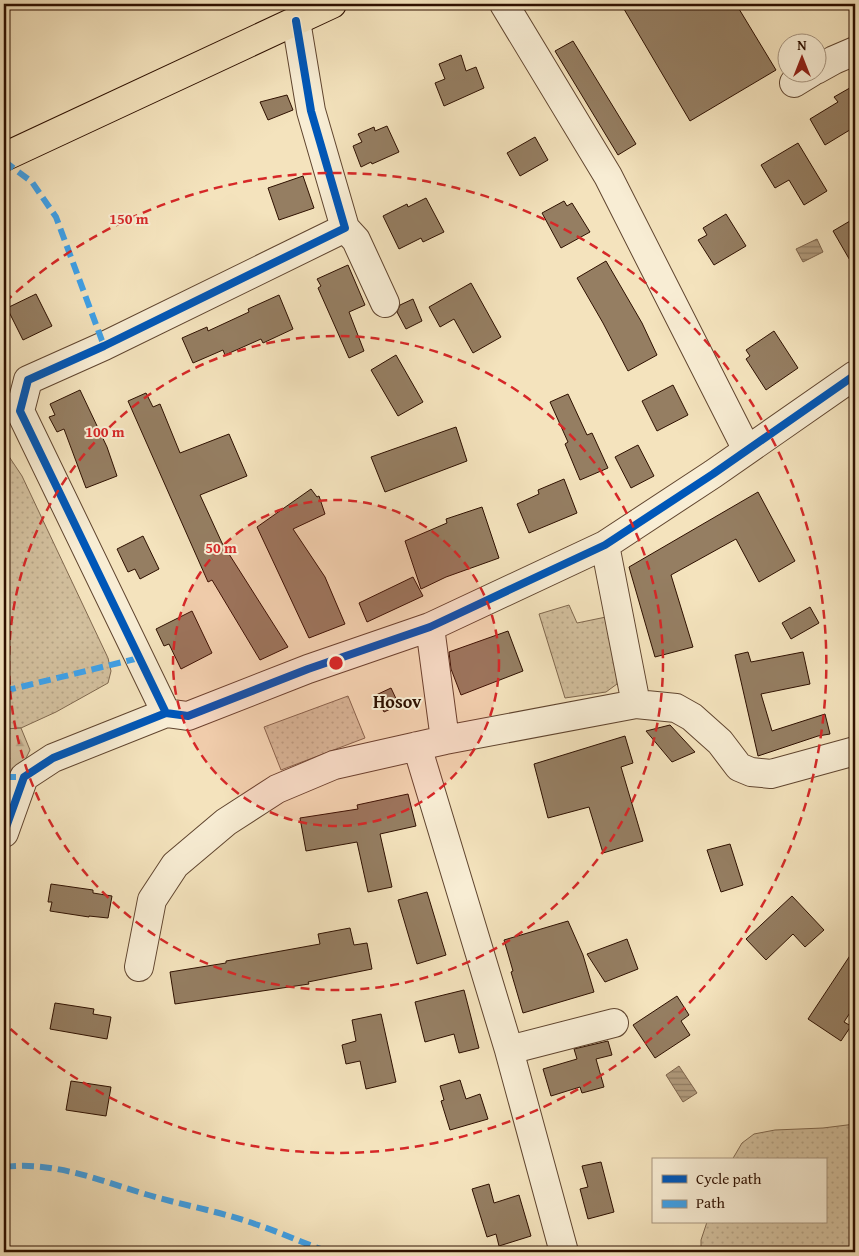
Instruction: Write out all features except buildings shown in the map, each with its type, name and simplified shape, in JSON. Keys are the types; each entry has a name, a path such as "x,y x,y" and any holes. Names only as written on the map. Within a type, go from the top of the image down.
{"main road":[{"path":"4,157 332,4"}],"street":[{"path":"504,4 608,176 747,450"},
{"path":"296,21 311,111 345,228 356,240 385,303"},
{"path":"826,65 855,51"},
{"path":"166,713 20,411 28,380 104,346 345,228"},
{"path":"4,833 24,777 53,758 166,713 188,716 308,669 430,627 605,545 855,375"},
{"path":"605,545 636,704"},
{"path":"430,627 445,740"},
{"path":"139,968 152,900 175,865 226,822 277,789 334,765 445,740 636,704 676,708 692,717 720,742 739,767 751,772 771,774 855,751"},
{"path":"417,746 509,1050 564,1252"},
{"path":"509,1050 614,1024"}],"green space":[{"path":"4,449 22,476 108,658 111,671 108,683 56,712 21,728 4,729"},
{"path":"569,605 577,623 606,617 618,664 617,684 606,692 565,698 539,614"},
{"path":"348,696 365,738 281,770 264,727"},
{"path":"21,728 30,750 4,803 4,729"},
{"path":"855,1124 855,1252 701,1252 701,1240 706,1224 826,1224 826,1158 733,1158 742,1143 754,1134 775,1130 823,1128"}],"shaded area":[{"path":"817,239 823,252 803,262 796,249"},
{"path":"679,1066 697,1093 683,1102 666,1075"}],"marked path":[{"path":"4,161 32,182 56,217 104,346"},
{"path":"4,691 139,658"},
{"path":"4,777 24,777"},
{"path":"4,1167 40,1167 76,1173 159,1198 241,1219 330,1252"}],"cycle path":[{"path":"166,713 20,411 28,380 104,346 345,228 311,111 296,21"},
{"path":"4,833 24,777 53,758 166,713 188,716 308,669 430,627 605,545 713,474 855,375"}],"district":[{"name":"Hosov","path":"397,701"}]}
